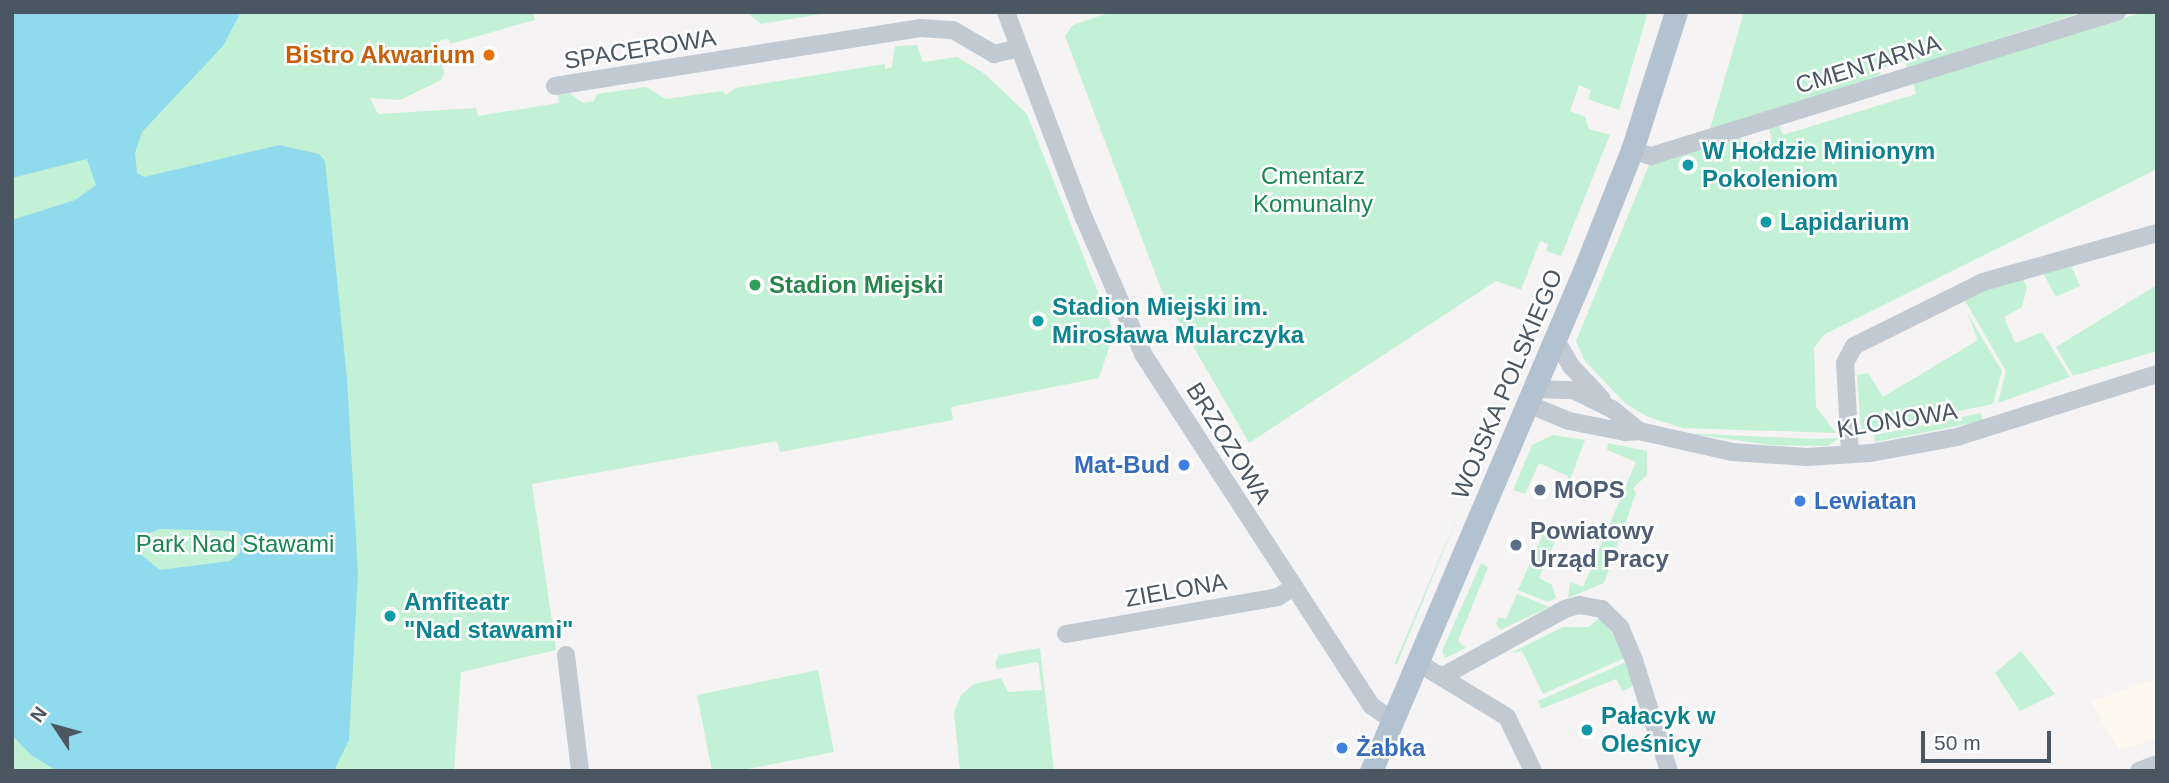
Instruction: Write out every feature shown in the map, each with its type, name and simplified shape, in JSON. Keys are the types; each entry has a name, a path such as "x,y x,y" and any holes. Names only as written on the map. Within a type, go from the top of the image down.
{"main road":[{"name":"WOJSKA POLSKIEGO","path":"1371,771 1556,340 1632,150 1676,12"}],"street":[{"name":"BRZOZOWA","path":"1006,12 1017,34 1016,49 1143,354 1292,588 1372,706 1392,720"},
{"name":"CMENTARNA","path":"1632,150 1651,156 2117,12"},
{"name":"SPACEROWA","path":"555,86 921,28 953,30 994,54 1016,49"},
{"path":"1850,454 1844,363 1854,346 1983,282 2157,233"},
{"name":"KLONOWA","path":"1556,340 1571,366 1612,409 1639,431"},
{"name":"KLONOWA","path":"1531,396 1569,421 1639,431 1732,452 1807,457 1850,454 1957,437 2157,374"},
{"name":"KLONOWA","path":"1531,396 1573,390 1612,409"},
{"name":"ZIELONA","path":"1066,634 1279,597 1292,588"},
{"path":"1445,675 1573,606 1587,605 1612,615 1633,657 1669,771"},
{"path":"566,655 580,771"},
{"path":"1417,662 1445,675 1450,684 1507,716 1533,771"},
{"path":"2139,771 2157,764"}],"shaded area":[{"path":"2157,678 2157,738 2120,750 2090,702"}],"green space":[{"path":"12,12 533,12 535,20 450,44 449,39 441,40 437,46 444,73 441,80 400,100 370,98 378,114 476,108 478,116 559,103 558,95 569,93 583,103 594,101 597,94 646,87 666,99 722,91 726,95 736,88 885,64 885,69 892,67 895,46 917,45 923,62 957,57 985,74 1027,114 1114,333 1099,378 951,407 953,420 780,452 777,441 532,484 556,650 461,672 454,771 12,771"},
{"path":"747,12 833,12 761,24"},
{"name":"Cmentarz Komunalny","path":"1111,12 1648,12 1619,110 1588,99 1591,90 1579,85 1570,111 1585,117 1589,129 1610,135 1561,256 1546,251 1548,244 1540,241 1521,290 1496,281 1249,443 1163,294 1065,36 1073,25"},
{"path":"1744,12 2083,12 1907,68 1905,61 1882,68 1879,76 1710,129"},
{"path":"2144,12 2157,12 2157,169 1825,334 1814,348 1816,407 1836,433 1683,428 1648,417 1625,403 1585,361 1576,341 1649,165 1740,136 1744,147 1772,138 1768,127 1779,124 1783,135 1916,94 1913,83"},
{"path":"2071,265 2080,286 2056,297 2043,273"},
{"path":"2023,279 2027,287 2022,307 2004,317 2015,343 2042,332 2070,377 1998,403 2006,371 1964,299 1987,287"},
{"path":"2155,286 2157,351 2073,376 2056,347"},
{"path":"1967,313 2002,371 1993,404 1861,431 1857,375 1868,373 1883,397 1978,340"},
{"path":"1981,413 1983,421 1875,442 1874,435"},
{"path":"1685,433 1840,438 1827,446 1771,445"},
{"path":"1553,435 1585,440 1563,498 1560,497 1568,476 1539,463 1525,494 1513,490 1532,445"},
{"path":"1608,443 1647,451 1647,475 1633,488 1636,493 1604,583 1568,598 1570,582 1583,587 1636,462 1607,450"},
{"path":"1462,506 1397,664 1394,665"},
{"path":"1543,534 1556,539 1539,578 1552,585 1556,598 1548,602 1518,590"},
{"path":"1481,563 1488,567 1458,641 1466,648 1445,658 1442,651"},
{"path":"1517,594 1549,607 1501,630 1496,624 1499,617 1506,619"},
{"path":"1601,616 1627,657 1543,694 1522,651 1511,653 1563,627 1589,627"},
{"path":"1040,648 1054,771 960,771 954,712 961,695 974,684 1001,678 1008,692 1042,690 1038,662 997,669 995,663 999,655"},
{"path":"2021,651 2055,694 2020,711 1995,673"},
{"path":"1628,661 1635,685 1623,691 1616,679 1541,709 1538,701"},
{"path":"818,670 834,752 738,771 712,771 697,695"}],"water":[{"name":"Park Nad Stawami","path":"12,12 241,12 223,46 142,132 135,153 137,173 144,177 279,145 319,154 325,161 347,378 358,573 349,740 334,771 57,771 31,755 12,735 12,220 75,200 96,185 87,159 12,178","holes":["160,529 236,531 241,536 240,553 230,561 160,570 135,550 143,535"]}],"place":[{"name":"Bistro Akwarium","path":"489,55"},
{"name":"W Hołdzie Minionym Pokoleniom","path":"1688,165"},
{"name":"Lapidarium","path":"1766,222"},
{"name":"Stadion Miejski","path":"755,285"},
{"name":"Stadion Miejski im. Mirosława Mularczyka","path":"1038,321"},
{"name":"Mat-Bud","path":"1184,465"},
{"name":"MOPS","path":"1540,490"},
{"name":"Lewiatan","path":"1800,501"},
{"name":"Powiatowy Urząd Pracy","path":"1516,545"},
{"name":"Amfiteatr \"Nad stawami\"","path":"390,616"},
{"name":"Pałacyk w Oleśnicy","path":"1587,730"},
{"name":"Żabka","path":"1342,748"}]}
